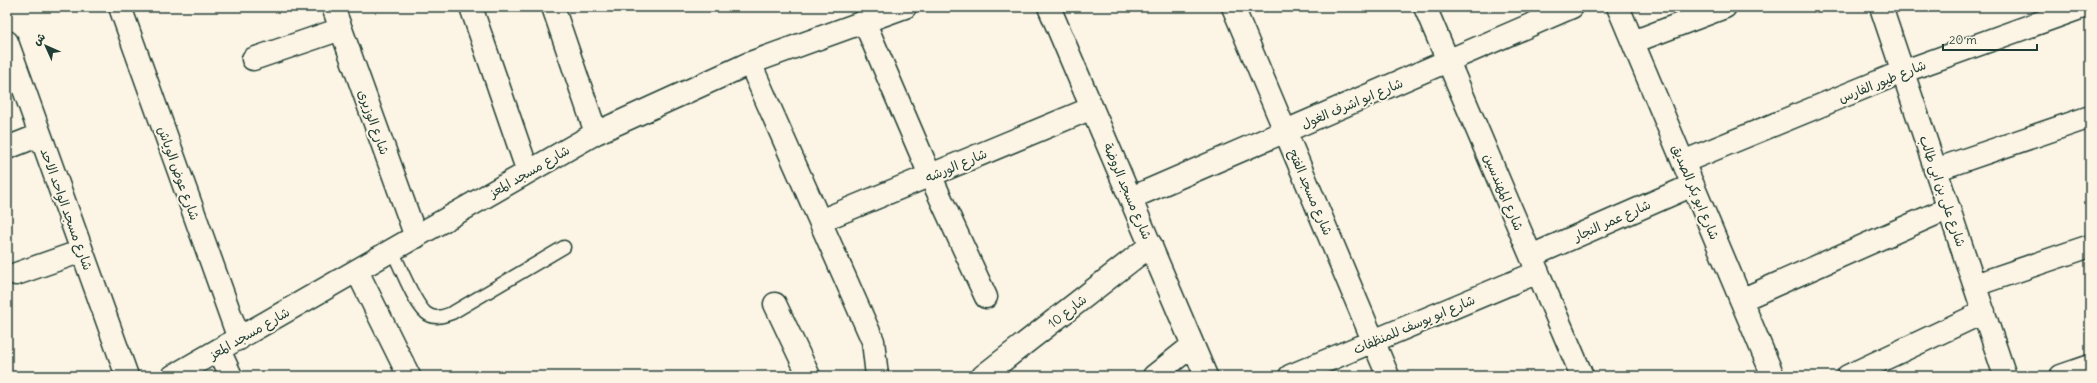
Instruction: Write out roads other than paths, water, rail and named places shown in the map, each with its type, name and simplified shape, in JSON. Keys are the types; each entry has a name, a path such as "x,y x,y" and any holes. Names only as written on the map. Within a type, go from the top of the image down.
{"street":[{"name":"شارع عوض الوياش","path":"120,7 239,339"},
{"name":"شارع الوزيرى","path":"333,7 416,237"},
{"path":"471,7 528,172"},
{"path":"553,7 596,133"},
{"name":"شارع مسجد المعز","path":"173,376 596,133 750,63 905,7"},
{"name":"شارع مسجد الروضة","path":"1049,7 1206,376"},
{"name":"شارع مسجد الفتح","path":"1233,7 1388,376"},
{"name":"شارع المهندسين","path":"1425,7 1582,376"},
{"name":"شارع ابو اشرف الغول","path":"1131,198 1572,7"},
{"name":"شارع ابو بكر الصديق","path":"1618,7 1773,376"},
{"path":"1633,42 1725,7"},
{"name":"شارع على بن ابى طالب","path":"1880,7 2005,376"},
{"name":"شارع طيور الفارس","path":"1683,162 1902,72 2083,7"},
{"path":"864,21 930,175 986,297"},
{"path":"253,59 341,29"},
{"name":"شارع مسجد الواحد الاحد","path":"7,42 127,376"},
{"path":"750,63 873,341 877,376"},
{"name":"شارع الورشه","path":"820,221 1092,108"},
{"path":"1935,170 2090,117"},
{"path":"7,148 40,135"},
{"name":"شارع عمر النجار","path":"1534,264 1693,185"},
{"path":"1741,300 1949,208"},
{"name":"شارع 10","path":"983,376 1151,245"},
{"path":"1975,285 2090,246"},
{"path":"16,274 82,251"},
{"name":"شارع ابو يوسف للمنظفات","path":"1290,376 1374,341 1534,264"},
{"path":"357,271 410,376"},
{"path":"775,304 809,376"},
{"path":"1848,376 1984,312"},
{"path":"1154,376 1193,345"},
{"path":"219,350 231,376"},
{"path":"2061,376 2090,366"}],"lane":[{"path":"392,250 418,303 426,314 440,318 452,313 564,247"}]}
